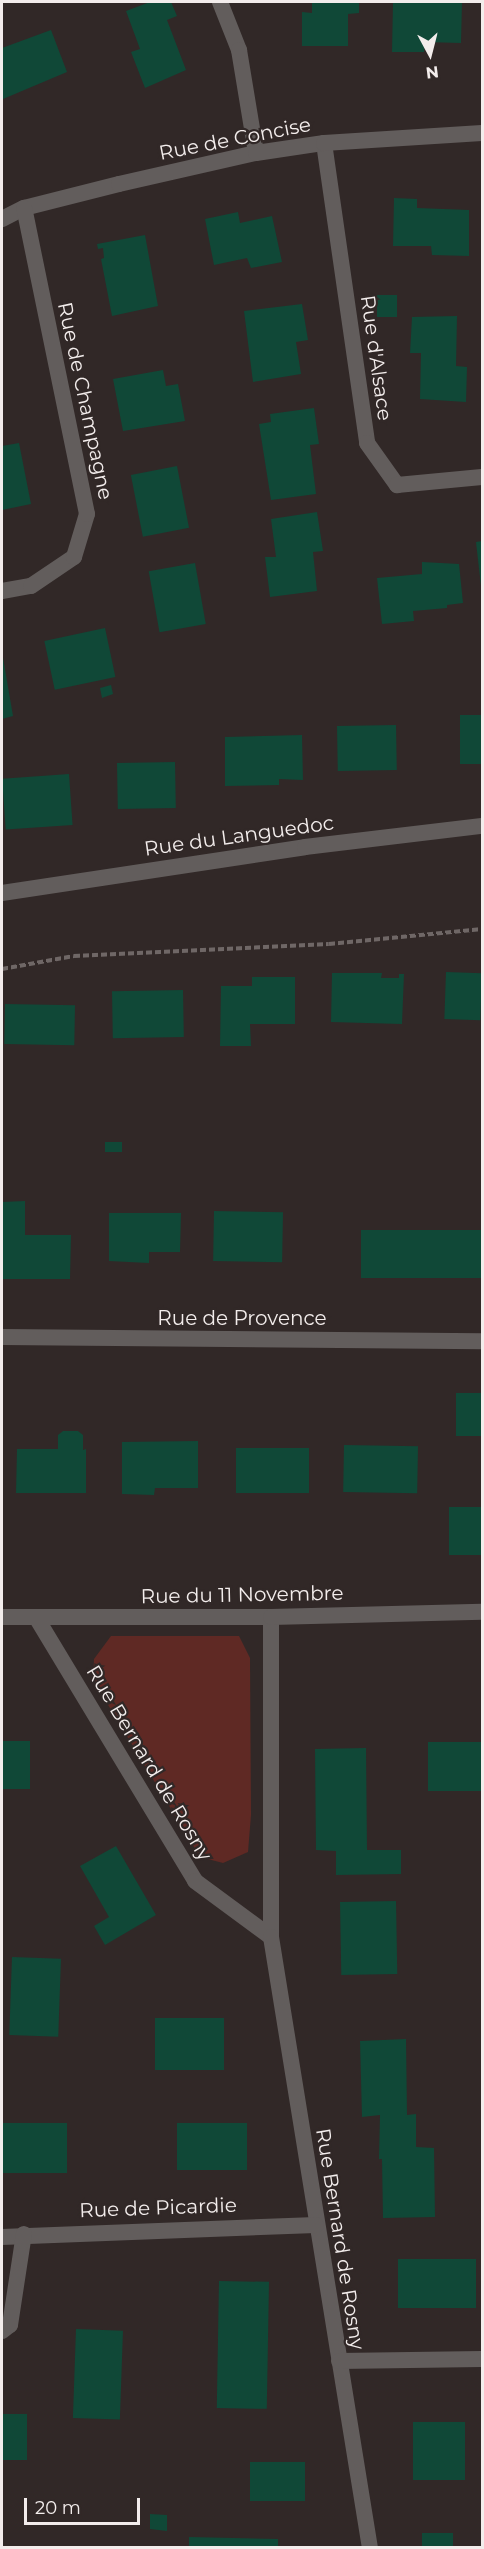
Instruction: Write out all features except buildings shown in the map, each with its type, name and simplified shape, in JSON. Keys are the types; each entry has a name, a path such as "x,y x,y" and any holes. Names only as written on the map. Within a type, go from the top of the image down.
{"street":[{"path":"220,2 239,50 256,153"},
{"name":"Rue de Concise","path":"2,219 24,208 256,153 324,143 483,133"},
{"name":"Rue d'Alsace","path":"324,143 367,443 397,485 483,477"},
{"name":"Rue de Champagne","path":"2,591 31,586 74,557 87,514 24,208"},
{"name":"Rue du Languedoc","path":"2,893 305,847 483,826"},
{"name":"Rue de Provence","path":"2,1337 483,1341"},
{"name":"Rue du 11 Novembre","path":"2,1617 271,1617 483,1612"},
{"name":"Rue Bernard de Rosny","path":"36,1617 195,1881 271,1937"},
{"name":"Rue Bernard de Rosny","path":"271,1617 271,1937 370,2547"},
{"name":"Rue de Picardie","path":"2,2236 316,2224"},
{"path":"2,2331 10,2325 24,2234"},
{"path":"339,2361 483,2359"}],"path":[{"path":"2,969 74,956 329,944 483,929"}],"shaded area":[{"path":"111,1636 239,1636 250,1658 251,1815 248,1852 223,1863 200,1857 93,1680 94,1659"}]}
